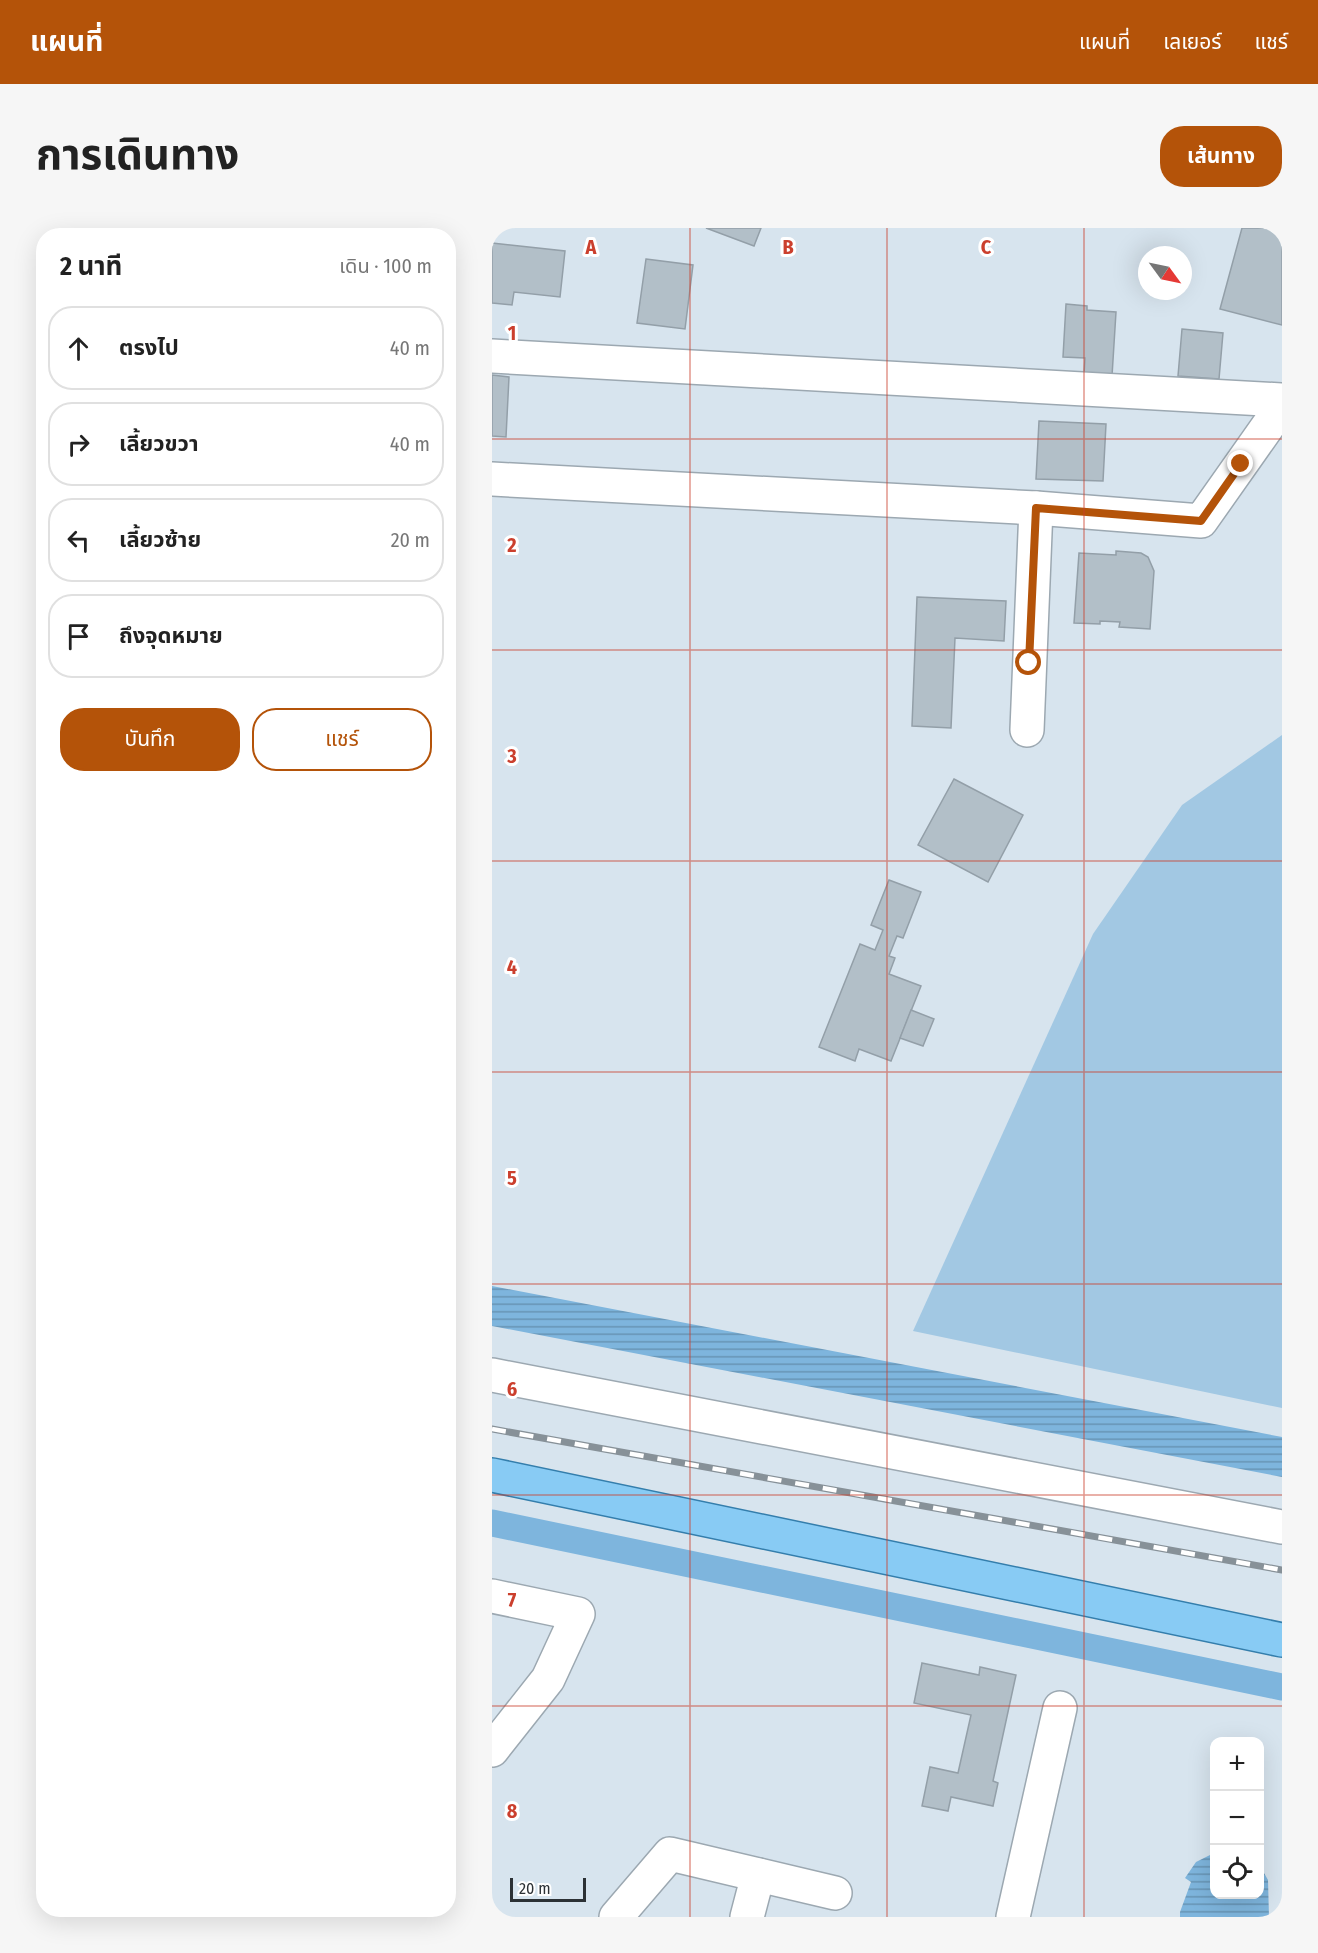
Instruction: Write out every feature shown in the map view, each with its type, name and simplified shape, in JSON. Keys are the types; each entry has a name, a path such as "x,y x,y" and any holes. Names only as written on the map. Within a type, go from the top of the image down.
{"main road":[{"path":"492,1475 1282,1640"}],"street":[{"path":"492,356 1282,400"},
{"path":"492,479 1036,508 1201,521 1282,406"},
{"path":"1027,730 1036,508"},
{"path":"492,1375 1282,1527"},
{"path":"492,1596 578,1614 548,1679 492,1750"},
{"path":"1013,1917 1060,1708"},
{"path":"616,1917 670,1854 835,1893"},
{"path":"747,1917 758,1875"}],"shaded area":[{"path":"1282,735 1282,1408 913,1331 1093,934 1182,805"},
{"path":"492,1286 1282,1437 1282,1477 492,1326"},
{"path":"1210,1855 1210,1899 1264,1899 1264,1873 1268,1880 1269,1917 1180,1917 1191,1882 1185,1878 1196,1862"}],"building":[{"path":"706,228 761,228 754,246"},
{"path":"1242,228 1264,228 1282,233 1282,325 1220,309"},
{"path":"492,243 565,251 560,297 514,292 512,305 492,303"},
{"path":"646,259 693,265 685,329 637,323"},
{"path":"1066,304 1087,306 1087,310 1116,312 1112,376 1084,374 1085,358 1063,357"},
{"path":"1182,329 1223,333 1219,379 1178,376"},
{"path":"492,375 509,377 506,437 492,436"},
{"path":"1039,421 1106,424 1103,481 1036,479"},
{"path":"1116,551 1141,553 1148,557 1154,571 1150,629 1119,627 1120,622 1074,623 1079,553 1116,555"},
{"path":"917,597 1006,601 1004,641 955,638 951,728 912,726"},
{"path":"954,779 1023,815 988,882 918,845"},
{"path":"889,880 921,892 903,938 897,936 889,956 895,958 889,974 921,986 891,1061 859,1049 855,1061 819,1047 860,944 875,950 883,930 871,925"},
{"path":"911,1010 934,1019 923,1046 900,1038"},
{"path":"922,1663 979,1675 980,1667 1016,1675 993,1781 998,1783 993,1806 951,1797 948,1811 922,1806 930,1767 958,1773 971,1715 914,1703"}],"waterway":[{"path":"492,1523 1282,1687"}],"railway":[{"path":"492,1429 1282,1570"}],"route":[{"path":"1029,663 1036,508 1201,521 1241,464"}]}
